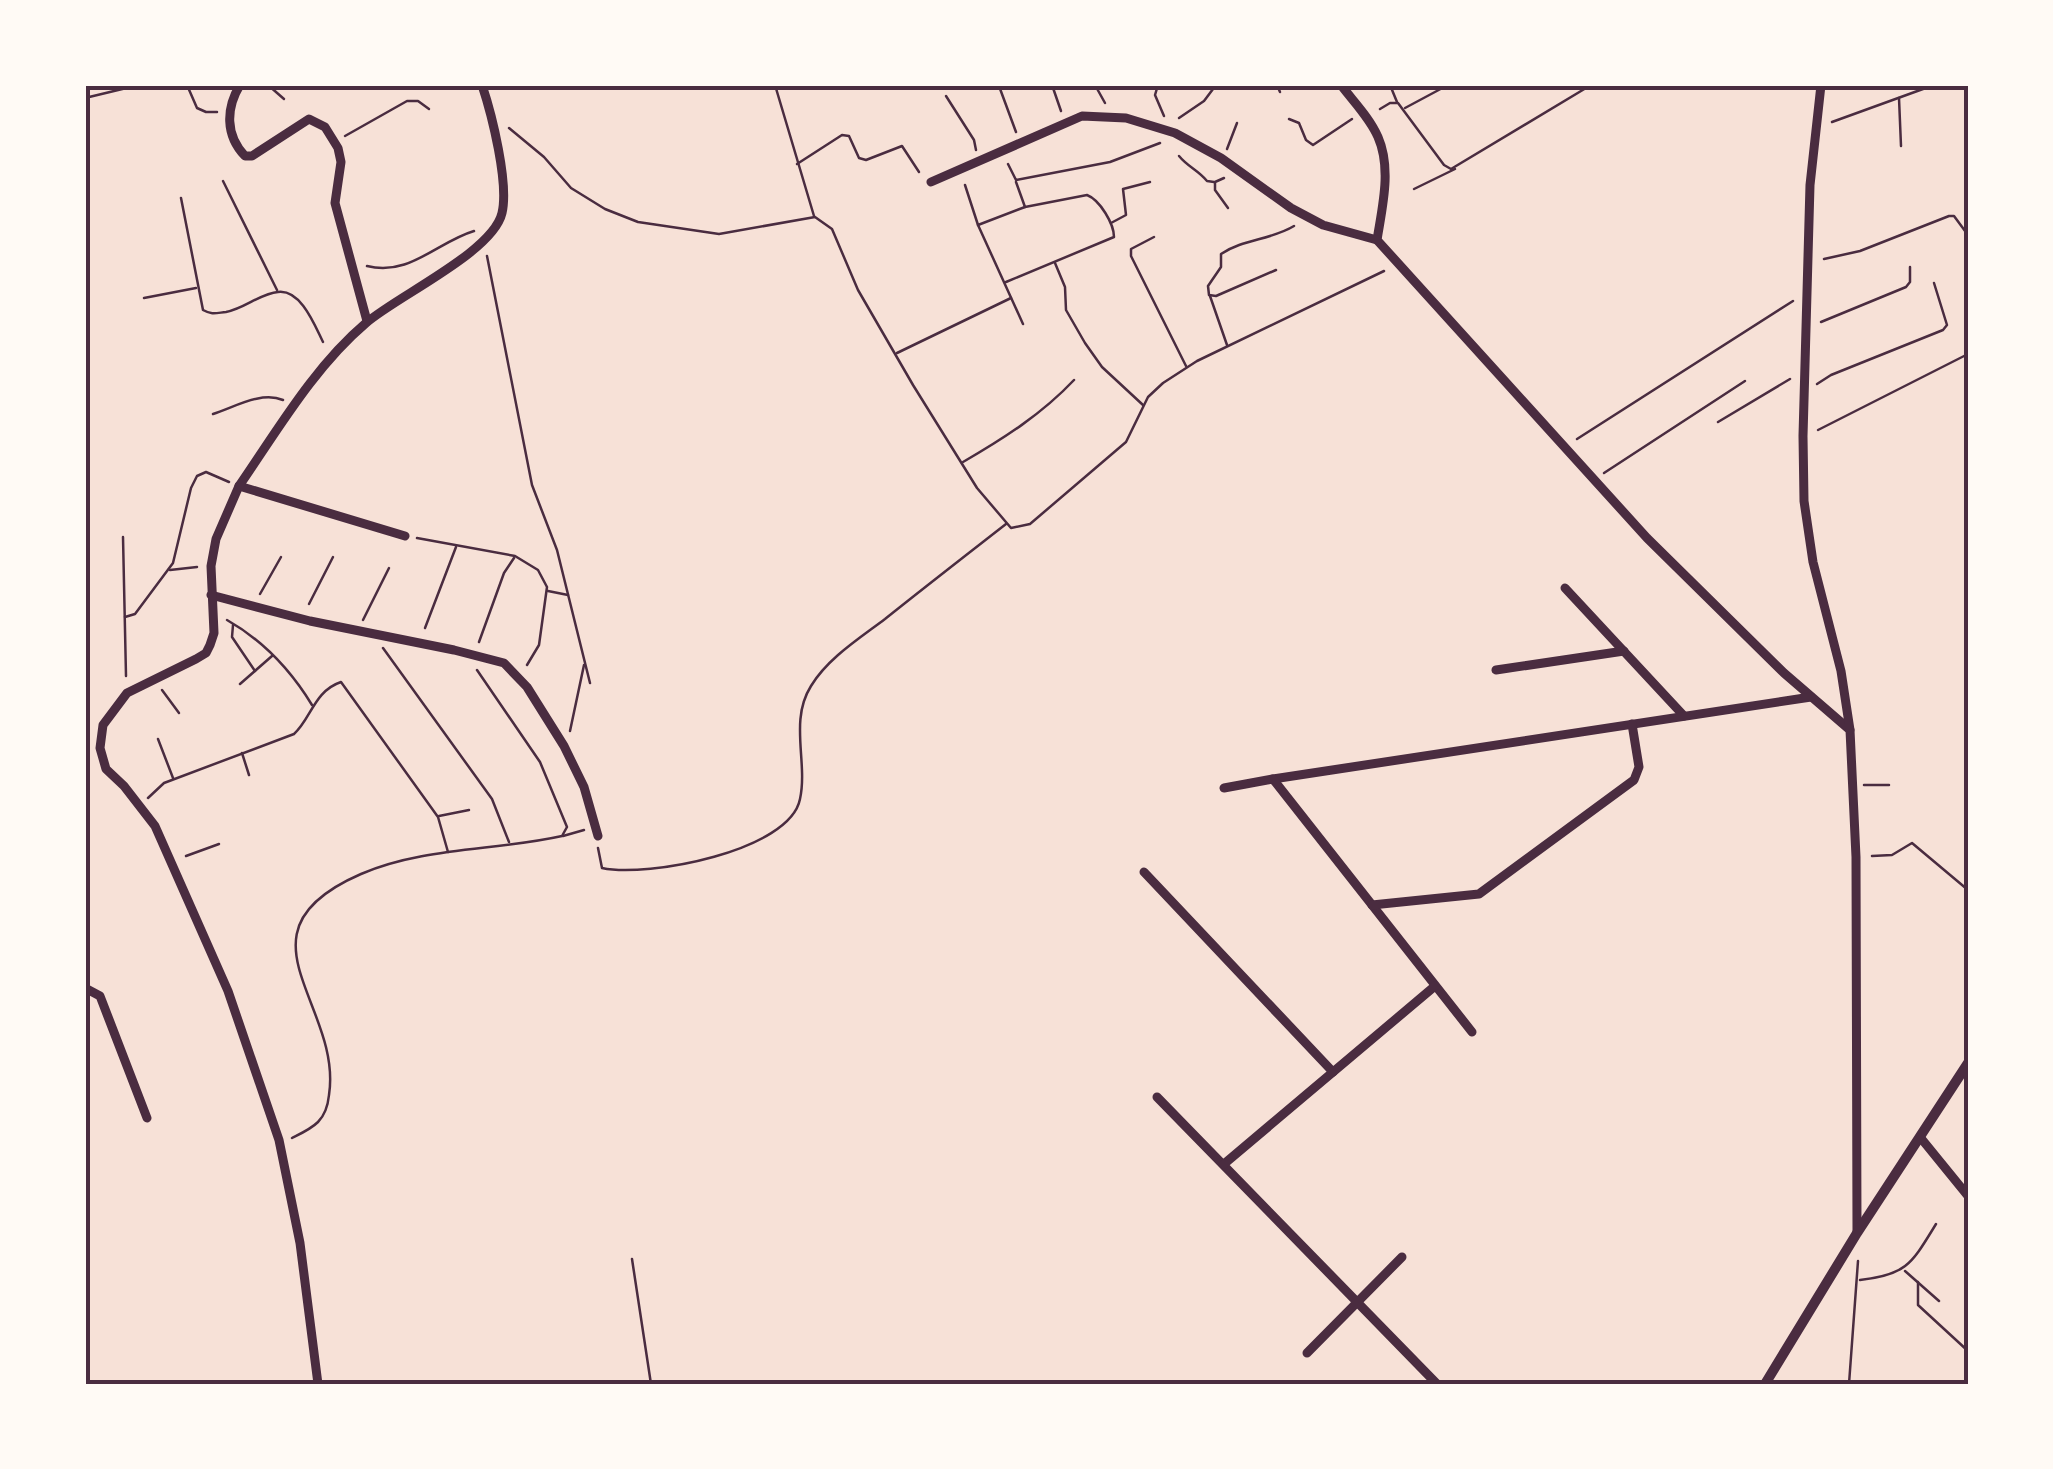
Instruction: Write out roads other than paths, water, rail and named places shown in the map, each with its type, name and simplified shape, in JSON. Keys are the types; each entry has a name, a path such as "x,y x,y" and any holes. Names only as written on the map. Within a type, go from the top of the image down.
{"street":[{"path":"240,85 228,110 230,126 245,156 252,156 308,119 325,126 335,141 341,162 334,196 367,321"},
{"path":"318,1384 300,1243 280,1146 228,992 155,826 106,769 100,748 102,726 127,693 206,653 214,634 211,566 222,524 239,486 331,357 367,321 458,261 486,237 502,213 492,114 482,85"},
{"path":"1340,85 1377,134 1385,174 1376,240"},
{"path":"1821,85 1810,185 1802,436 1804,501 1813,562 1841,671 1850,730 1856,857 1857,1233"},
{"path":"931,182 1065,122 1082,116 1113,117 1175,134 1221,158 1308,217 1351,235 1376,240 1696,588 1850,730"},
{"path":"239,486 405,536"},
{"path":"1564,588 1684,716"},
{"path":"212,595 504,663 520,679 564,746 584,787 597,831"},
{"path":"1496,670 1624,651"},
{"path":"1224,788 1812,697"},
{"path":"1372,905 1479,894 1634,780 1638,767 1632,724"},
{"path":"1273,779 1472,1032"},
{"path":"1144,872 1333,1072"},
{"path":"1224,1164 1435,986"},
{"path":"85,988 100,996 146,1118"},
{"path":"1765,1384 1857,1233 1968,1064"},
{"path":"1157,1097 1437,1384"},
{"path":"1920,1136 1968,1196"},
{"path":"1307,1354 1402,1258"}]}
